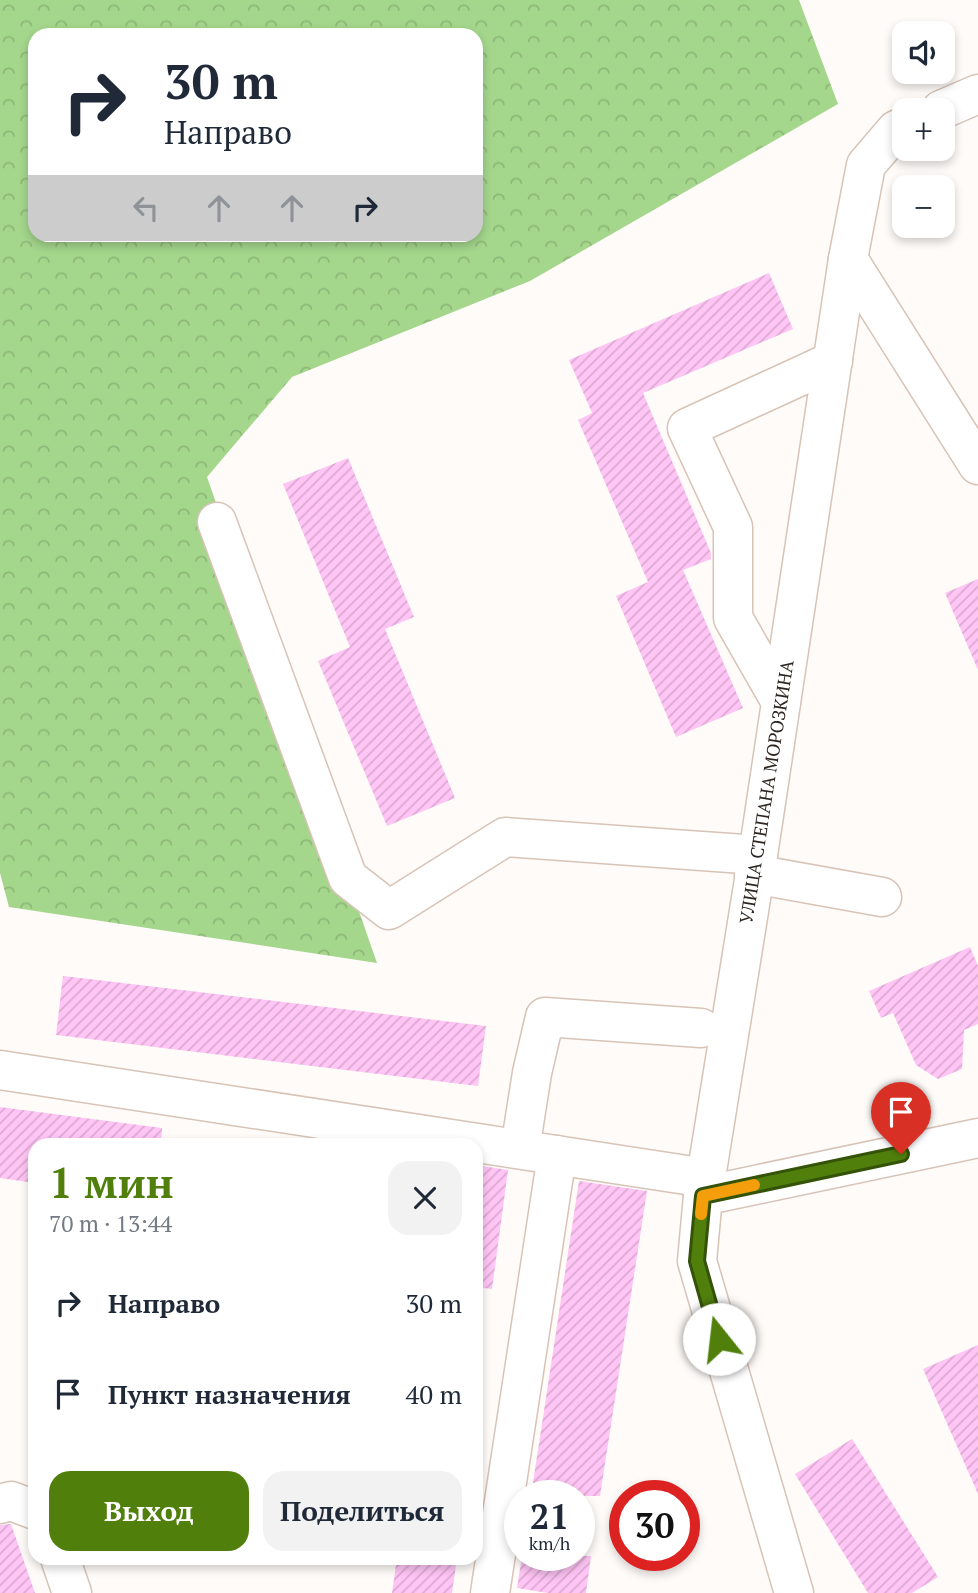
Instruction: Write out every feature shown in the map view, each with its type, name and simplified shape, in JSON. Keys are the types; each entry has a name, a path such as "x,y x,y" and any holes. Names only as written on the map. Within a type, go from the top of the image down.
{"street":[{"path":"954,98 976,78"},
{"name":"УЛИЦА СТЕПАНА МОРОЗКИНА","path":"794,1593 697,1261 704,1187 848,259 866,165 892,135"},
{"path":"848,259 978,465"},
{"path":"781,702 733,618 733,527 687,428 832,361"},
{"path":"217,523 348,878 389,910 505,837 756,864 882,897"},
{"path":"490,1593 538,1152 532,1073 545,1017 701,1028"},
{"path":"0,1070 446,1138"},
{"path":"483,1144 538,1152 704,1187 978,1138"},
{"path":"0,1503 11,1501 28,1507"},
{"path":"62,1565 72,1593"}],"green space":[{"path":"0,0 799,0 838,104 530,281 292,377 207,477 377,963 9,907 0,873"}],"building":[{"path":"769,273 793,329 643,393 711,553 711,559 683,570 743,708 676,737 616,596 648,582 578,420 592,413 569,360"},
{"path":"348,458 414,617 385,629 455,798 387,826 318,661 350,647 283,484"},
{"path":"978,579 978,670 945,593"},
{"path":"970,947 978,966 978,1024 964,1030 962,1069 938,1079 916,1065 893,1013 881,1018 869,991"},
{"path":"63,976 486,1026 478,1086 56,1035"},
{"path":"0,1107 162,1128 161,1138 28,1138 28,1182 0,1178"},
{"path":"483,1166 508,1170 492,1289 483,1288"},
{"path":"579,1181 647,1191 600,1496 595,1496 595,1480 533,1480"},
{"path":"978,1345 978,1494 923,1369"},
{"path":"852,1439 938,1577 912,1593 868,1593 795,1474"},
{"path":"11,1524 35,1593 0,1593 0,1525"},
{"path":"396,1565 456,1565 452,1593 392,1593"},
{"path":"520,1571 589,1571 586,1593 548,1593 517,1588"}],"slow traffic":[{"path":"701,1214 703,1196 754,1185"}],"route":[{"path":"719,1339 697,1261 703,1196 901,1154"}]}
